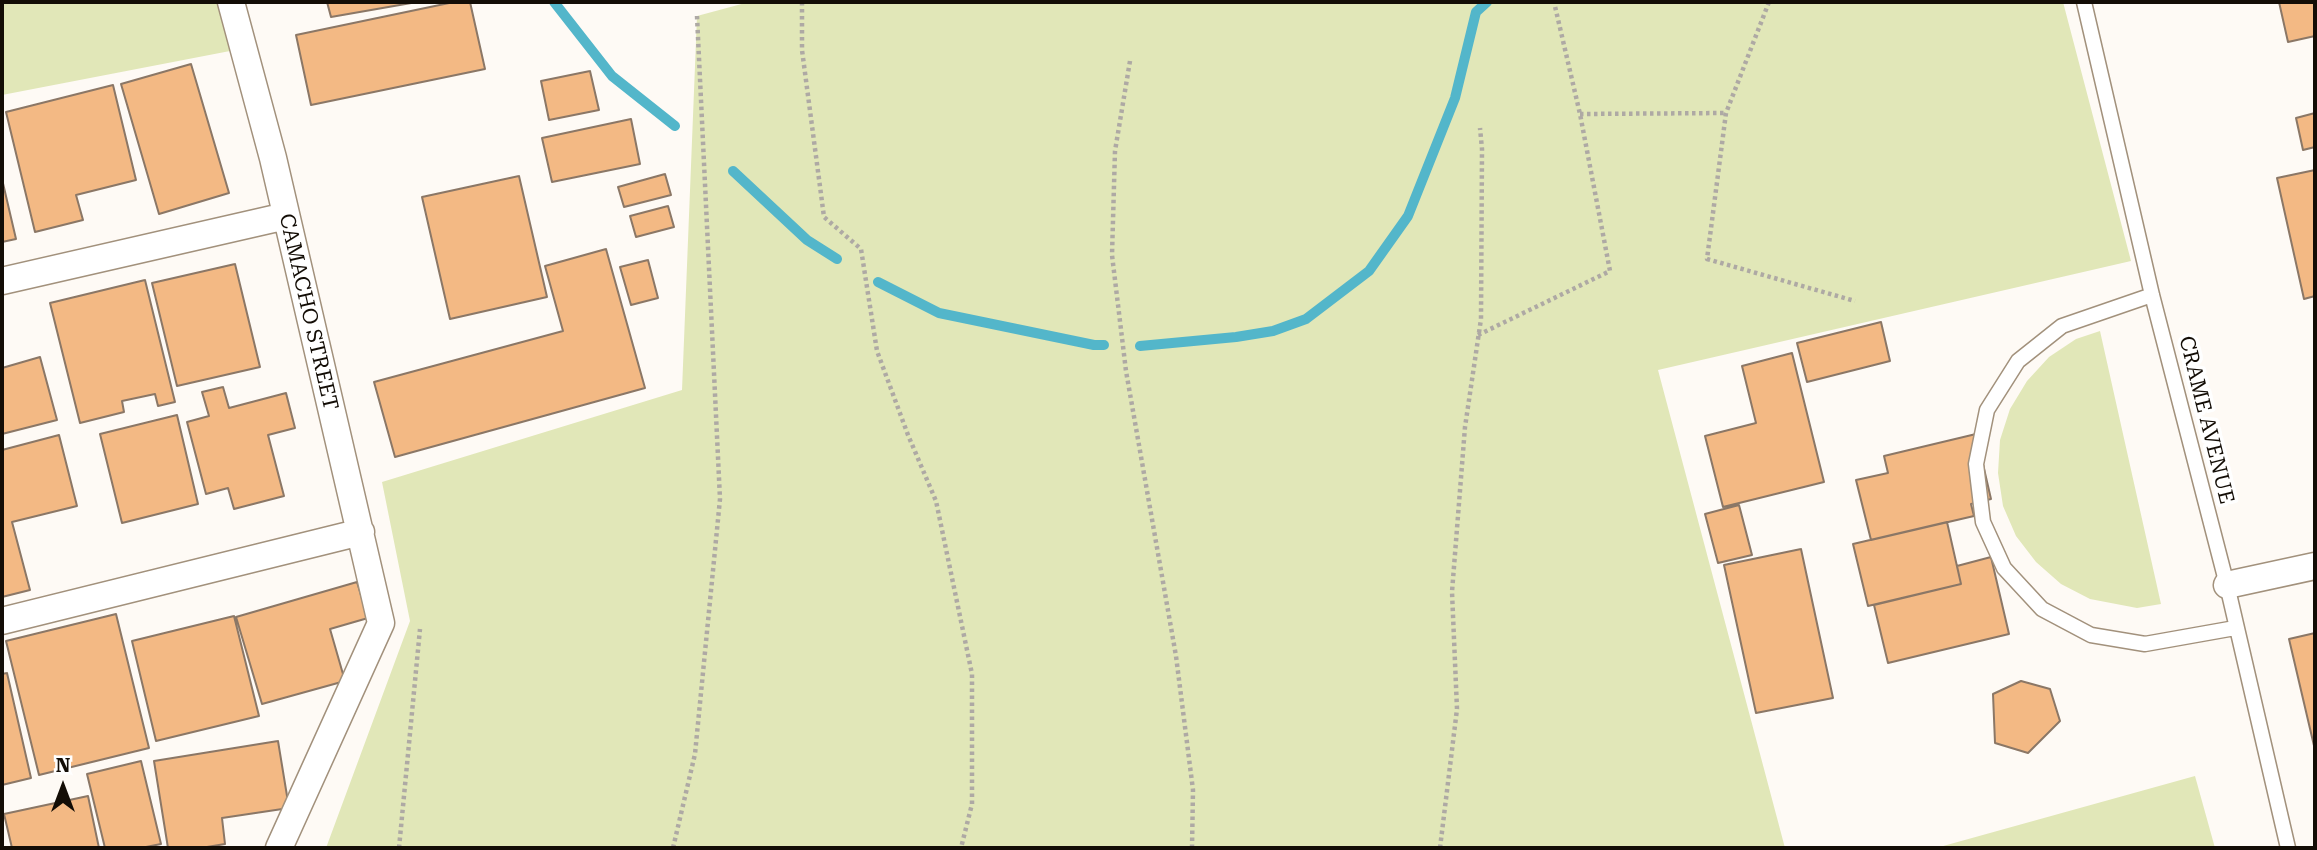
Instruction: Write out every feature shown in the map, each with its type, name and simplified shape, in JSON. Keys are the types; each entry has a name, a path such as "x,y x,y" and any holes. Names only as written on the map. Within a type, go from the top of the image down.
{"street":[{"name":"CAMACHO STREET","path":"232,2 273,158 381,622 279,848"},
{"path":"2,281 286,216"},
{"path":"2,621 360,532"},
{"path":"2227,585 2315,566"}],"lane":[{"name":"CRAME AVENUE","path":"2084,2 2152,295 2227,585 2288,848"},
{"path":"2152,295 2062,326 2018,361 1987,410 1976,464 1983,522 2004,569 2042,609 2091,635 2145,644 2235,628"}],"path":[{"path":"802,2 802,50 824,217 861,249 877,351 908,435 936,500 972,674 972,804 961,848"},
{"path":"1478,335 1610,271 1580,114 1554,2"},
{"path":"1769,2 1726,113 1707,259 1855,301"},
{"path":"673,848 695,754 720,499 697,16"},
{"path":"1129,61 1115,150 1112,255 1126,371 1176,656 1193,790 1192,848"},
{"path":"1580,114 1726,113"},
{"path":"1440,848 1457,709 1452,592 1465,428 1481,319 1482,149 1479,128"},
{"path":"399,848 420,629"}],"green space":[{"path":"2,2 217,2 230,51 2,95"},
{"path":"749,2 2063,2 2131,261 1658,370 1785,848 326,848 410,621 382,482 682,390 697,16"},
{"path":"2100,331 2161,604 2137,608 2090,599 2061,584 2036,562 2016,536 2003,506 1998,473 2000,440 2010,409 2027,381 2049,357 2076,339"},
{"path":"2195,776 2215,848 1936,848"}],"building":[{"path":"327,2 417,2 331,17"},
{"path":"454,2 470,2 485,69 311,105 296,35"},
{"path":"2279,2 2315,2 2315,36 2288,42"},
{"path":"191,64 229,193 159,214 121,84"},
{"path":"590,71 599,110 549,120 541,81"},
{"path":"113,85 136,180 76,195 83,220 35,232 6,112"},
{"path":"2315,113 2315,147 2303,150 2296,118"},
{"path":"631,119 640,164 552,182 542,138"},
{"path":"2315,170 2315,296 2304,299 2277,178"},
{"path":"665,174 671,195 624,207 618,187"},
{"path":"519,176 547,297 450,319 422,197"},
{"path":"2,179 16,239 2,242"},
{"path":"668,206 674,227 636,237 630,216"},
{"path":"606,249 645,388 395,457 374,382 563,331 545,266"},
{"path":"648,260 658,298 631,305 620,267"},
{"path":"235,264 260,367 177,386 152,283"},
{"path":"145,280 175,402 158,406 155,394 122,401 124,412 80,423 50,303"},
{"path":"1881,322 1890,361 1807,382 1797,343"},
{"path":"1792,353 1824,482 1723,507 1705,436 1756,423 1742,366"},
{"path":"40,357 57,420 2,434 2,368"},
{"path":"223,387 229,408 286,393 295,428 268,435 284,496 234,509 228,488 206,494 187,422 209,416 202,392"},
{"path":"177,415 198,504 122,523 100,434"},
{"path":"1976,434 1991,499 1971,504 1974,516 1871,540 1856,480 1888,473 1884,456"},
{"path":"59,435 77,506 12,522 30,590 2,597 2,450"},
{"path":"1739,505 1752,555 1718,563 1705,514"},
{"path":"1947,522 1961,584 1868,606 1853,544"},
{"path":"1801,549 1833,698 1756,713 1724,565"},
{"path":"1991,557 2009,634 1888,663 1874,605 1961,584 1957,566"},
{"path":"357,582 368,618 330,629 345,681 262,704 236,617"},
{"path":"116,614 149,748 39,775 6,641"},
{"path":"234,616 259,716 156,741 132,641"},
{"path":"2315,633 2315,750 2289,639"},
{"path":"7,673 31,778 2,785 2,674"},
{"path":"2021,681 2050,689 2060,721 2028,753 1995,743 1993,694"},
{"path":"278,741 289,808 222,818 225,844 201,848 168,848 154,761"},
{"path":"141,761 161,844 141,848 105,848 87,774"},
{"path":"88,796 99,848 12,848 4,814"}],"waterway":[{"path":"554,2 612,76 675,126"},
{"path":"1140,346 1273,331 1306,319 1369,271 1408,216 1455,98 1476,12 1487,2"},
{"path":"733,171 807,240 837,259"},
{"path":"878,282 939,313 1104,345"}]}
